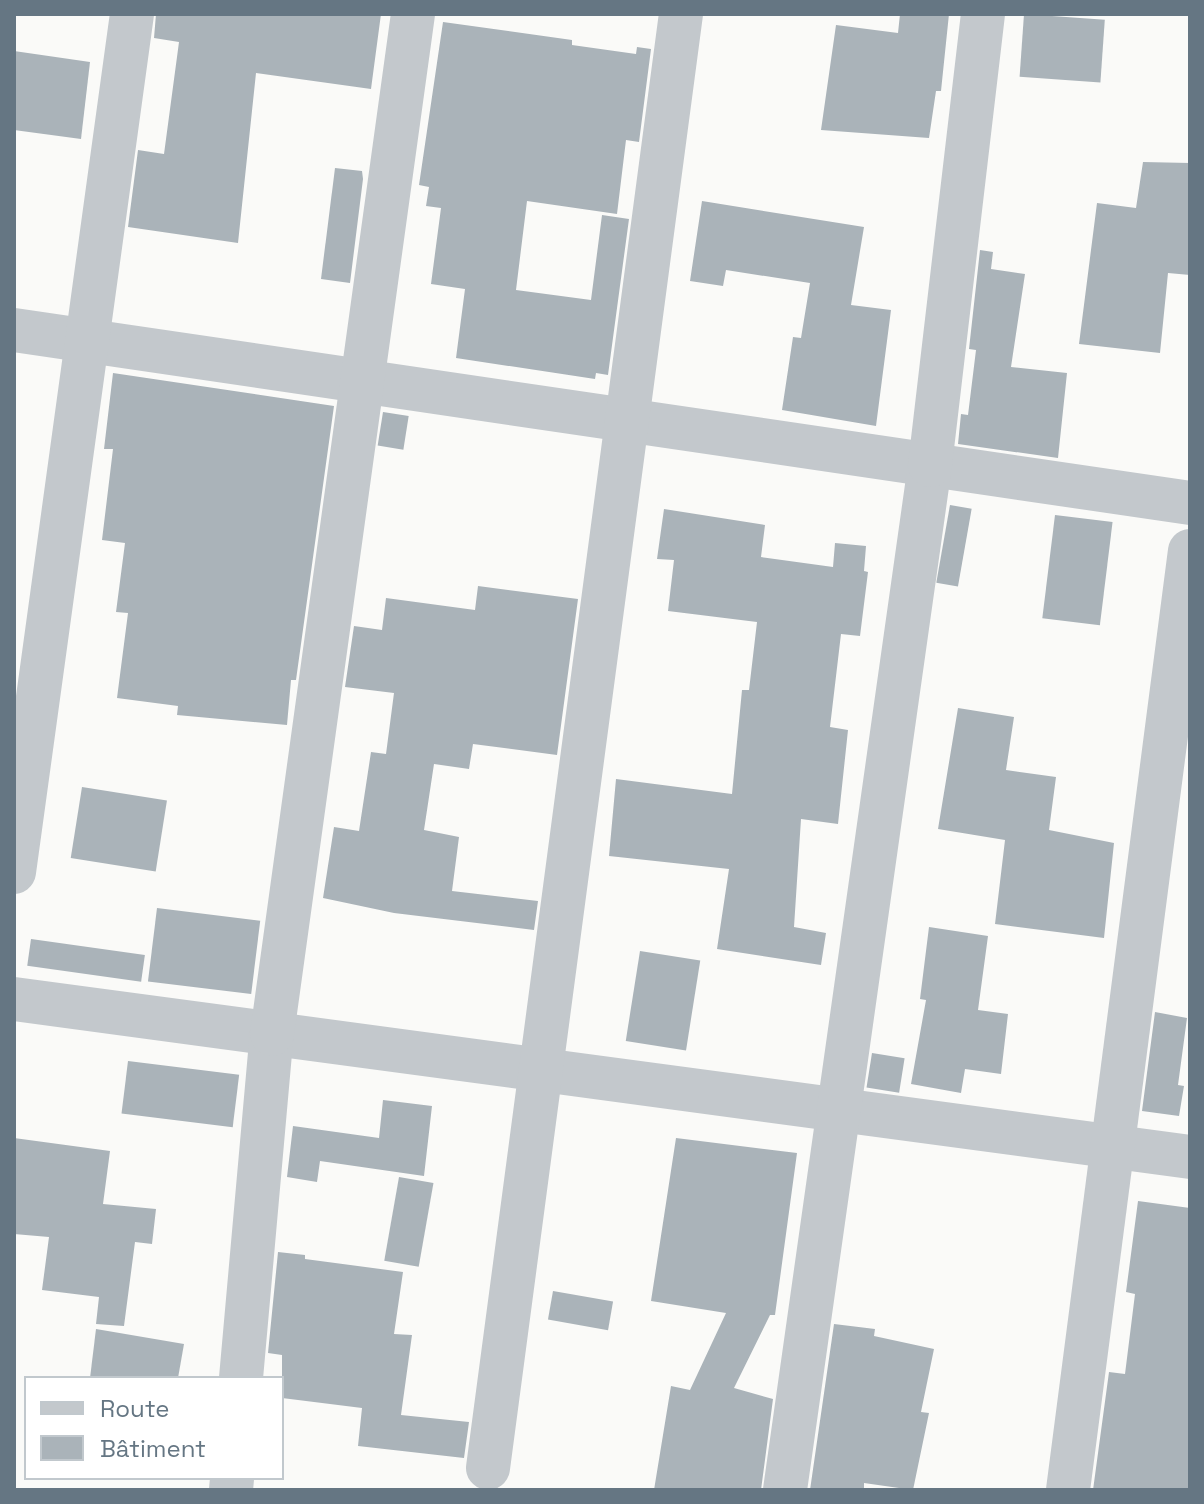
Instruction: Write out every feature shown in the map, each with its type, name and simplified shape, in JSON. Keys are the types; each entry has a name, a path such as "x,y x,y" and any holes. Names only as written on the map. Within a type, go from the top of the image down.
{"street":[{"path":"14,872 132,14"},
{"path":"241,1376 272,1034 413,14"},
{"path":"488,1468 681,14"},
{"path":"785,1490 930,465 983,14"},
{"path":"14,330 1190,503"},
{"path":"1068,1490 1190,551"},
{"path":"14,999 1190,1157"}],"building":[{"path":"156,14 381,14 371,89 256,73 238,243 128,227 138,150 164,154 179,42 154,38"},
{"path":"900,14 949,14 941,91 936,91 929,138 821,130 836,25 898,33"},
{"path":"1024,14 1105,20 1100,82 1020,77"},
{"path":"443,22 572,40 572,45 636,54 637,47 651,49 639,142 626,140 617,214 527,201 516,290 591,300 602,215 629,219 608,375 596,373 595,379 456,358 465,289 431,284 441,208 426,206 429,187 419,185"},
{"path":"14,51 90,62 81,139 14,130"},
{"path":"1143,162 1190,163 1190,275 1168,273 1160,353 1079,344 1097,203 1136,208"},
{"path":"335,168 362,171 350,283 321,279"},
{"path":"702,201 864,227 851,305 891,310 876,426 782,410 793,337 801,338 810,283 726,270 723,286 690,281"},
{"path":"980,250 993,252 991,269 1025,274 1011,367 1067,373 1058,458 958,444 961,414 968,415 976,350 969,349"},
{"path":"113,373 334,406 296,680 291,680 287,725 177,715 178,706 117,698 128,613 116,612 125,543 102,540 113,449 104,449"},
{"path":"383,412 409,416 403,450 378,446"},
{"path":"950,505 972,509 958,587 936,583"},
{"path":"664,509 765,525 761,557 833,567 835,543 866,546 864,571 868,572 860,636 841,634 830,727 848,730 838,824 801,819 794,927 826,933 821,965 717,949 729,869 609,856 616,779 732,794 742,690 749,690 757,622 668,611 674,560 657,559"},
{"path":"1055,515 1113,522 1100,625 1042,618"},
{"path":"478,586 578,599 557,755 473,744 469,769 434,764 424,830 459,837 452,891 538,901 534,930 394,913 323,898 334,827 359,831 371,752 386,754 394,693 345,687 354,626 382,630 386,598 475,610"},
{"path":"958,708 1014,717 1006,770 1056,777 1049,830 1114,843 1104,938 995,924 1005,840 938,829"},
{"path":"82,787 167,800 156,872 71,858"},
{"path":"157,908 260,921 251,994 148,981"},
{"path":"929,927 988,936 978,1010 1008,1014 1001,1074 965,1069 961,1093 911,1084 926,1000 920,999"},
{"path":"31,939 145,955 141,982 27,966"},
{"path":"640,951 700,961 686,1050 626,1041"},
{"path":"1155,1012 1187,1018 1178,1085 1184,1086 1179,1116 1142,1111"},
{"path":"872,1053 905,1058 899,1093 867,1088"},
{"path":"128,1061 239,1075 233,1127 122,1114"},
{"path":"383,1100 432,1106 424,1176 320,1161 317,1182 287,1177 293,1126 379,1138"},
{"path":"14,1138 110,1151 103,1204 156,1209 152,1244 135,1242 124,1326 96,1324 99,1297 42,1290 49,1237 14,1234"},
{"path":"676,1138 797,1153 775,1315 770,1315 734,1388 773,1399 761,1490 654,1490 671,1386 690,1390 726,1313 651,1301"},
{"path":"399,1177 433,1183 419,1267 384,1261"},
{"path":"1138,1201 1190,1208 1190,1490 1093,1490 1109,1372 1125,1374 1135,1294 1126,1292"},
{"path":"278,1252 305,1255 305,1259 403,1272 394,1334 412,1335 401,1415 469,1422 464,1458 358,1446 362,1408 284,1398 282,1355 268,1353"},
{"path":"553,1291 613,1302 608,1330 548,1320"},
{"path":"834,1324 875,1329 874,1336 934,1349 921,1412 929,1413 913,1490 864,1483 864,1490 810,1490"},
{"path":"96,1329 184,1344 178,1376 90,1376"}]}
